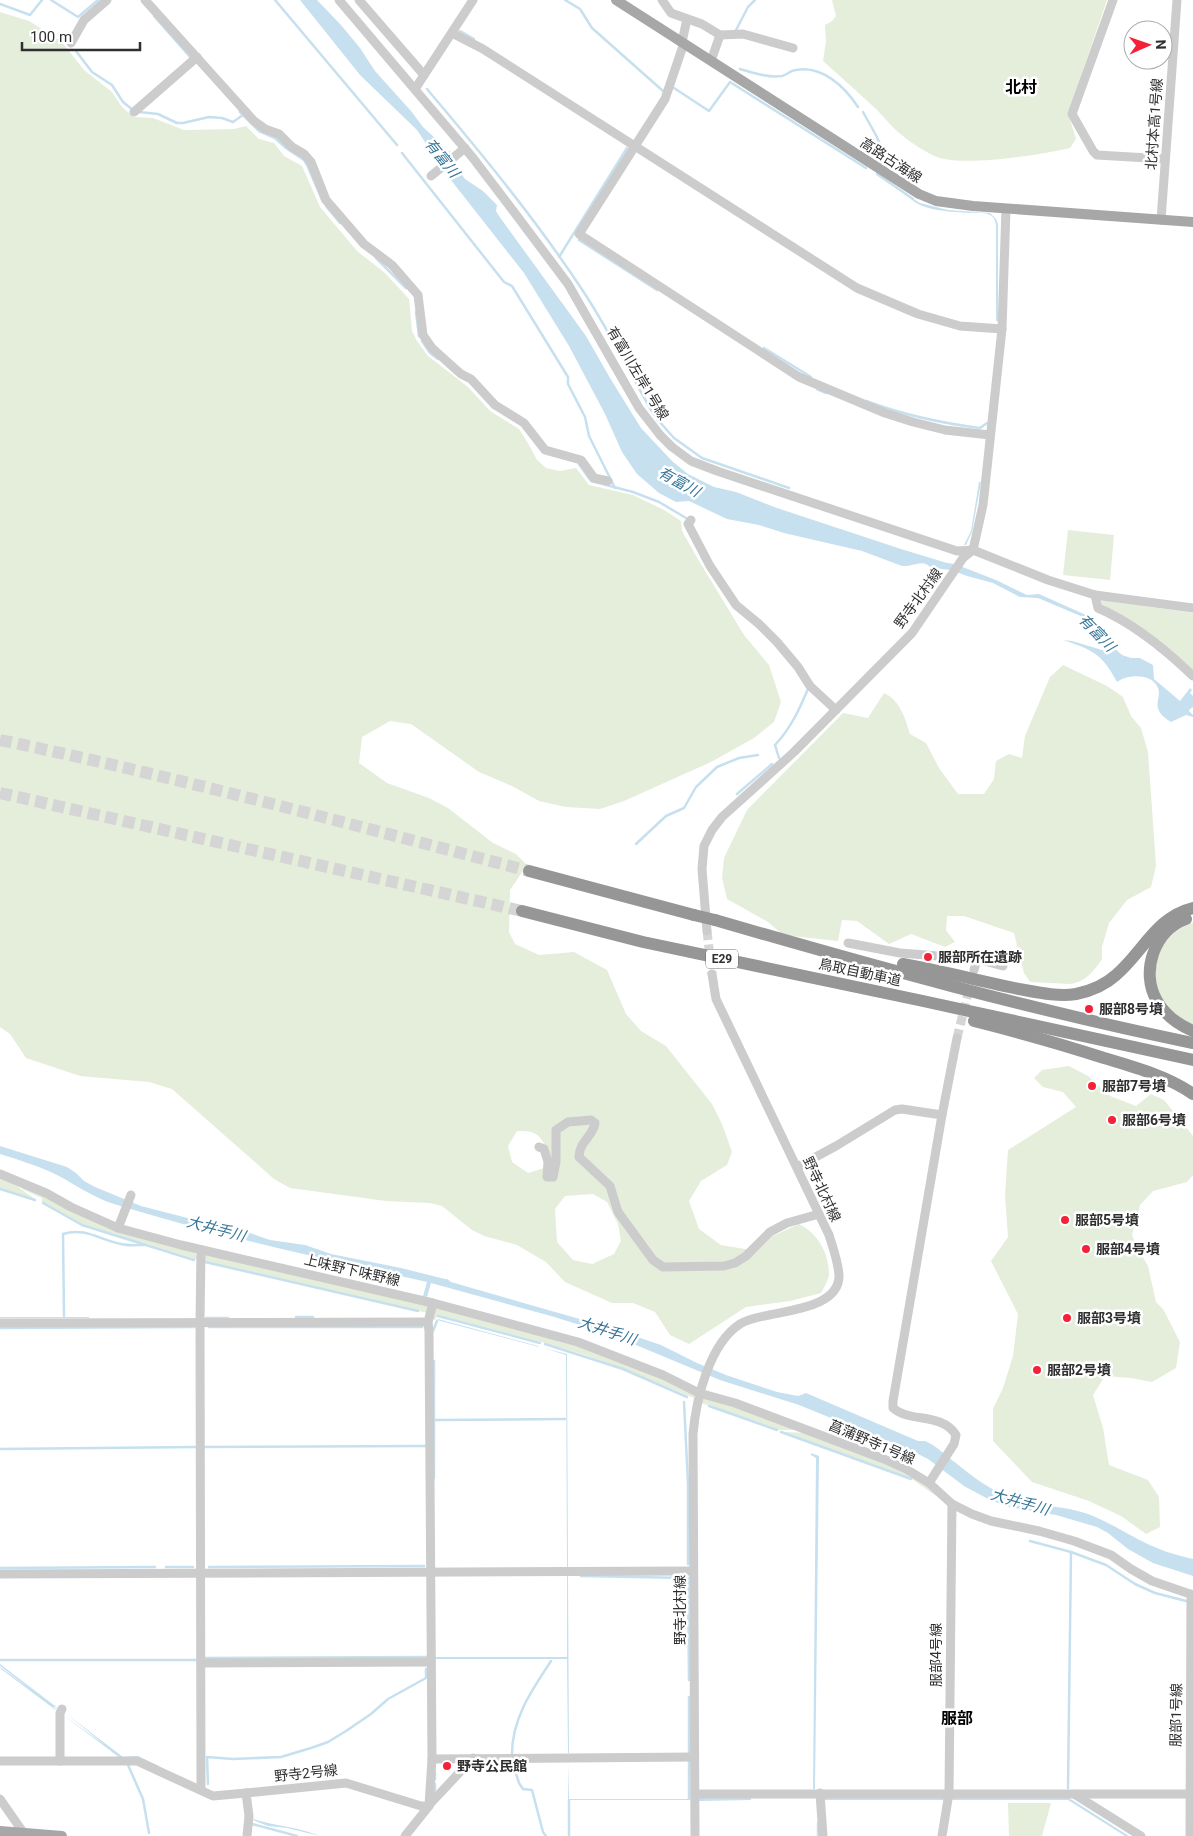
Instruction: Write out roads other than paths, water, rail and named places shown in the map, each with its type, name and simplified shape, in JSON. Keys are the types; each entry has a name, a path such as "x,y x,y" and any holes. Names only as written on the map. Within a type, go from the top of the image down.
{"highway":[{"name":"鳥取自動車道","path":"529,871 1101,1024 1193,1044"},
{"path":"797,944 1028,990 1074,995 1093,990 1117,974 1163,923 1193,908"},
{"name":"鳥取自動車道","path":"522,911 643,942 1193,1060"},
{"path":"1193,917 1180,922 1158,942 1152,955 1150,967 1152,987 1157,1001 1168,1015 1193,1031"},
{"path":"923,1001 950,1015 1056,1043 1146,1071 1171,1081 1193,1094"}],"main road":[{"name":"高路古海線","path":"618,0 919,194 944,202 1006,209 1193,222"},
{"path":"0,1831 62,1836"}],"street":[{"path":"71,43 84,20 107,0"},
{"path":"145,0 254,121 265,129 279,134 311,162 326,200 364,244 392,265 418,295 423,335 432,348 461,374 471,379 495,405 524,423 545,450 581,460 594,478 608,481"},
{"path":"339,0 415,89 473,0"},
{"path":"359,0 424,75"},
{"path":"662,0 671,13 702,24 720,35 742,34 793,48"},
{"path":"1113,0 1072,114 1097,155 1165,159"},
{"name":"北村本高1号線","path":"1161,220 1177,0"},
{"path":"687,19 683,42 665,99 579,234 799,377 858,402 913,422 945,430 990,435"},
{"path":"452,33 483,49 857,288 918,314 960,326 1002,330"},
{"path":"711,61 720,35"},
{"path":"134,112 196,57"},
{"name":"有富川左岸1号線","path":"415,89 463,149 492,181 568,284 593,324 639,408 660,435 691,461 957,551 973,550 1048,580 1095,595 1193,608"},
{"path":"433,175 463,149"},
{"path":"973,550 984,505 1002,330 1006,209"},
{"path":"691,520 688,524 692,534 710,566 736,605 777,642 798,667 810,686 836,710"},
{"name":"野寺北村線","path":"707,931 702,869 704,846 712,830 722,817 794,752 912,633 963,558 973,550"},
{"path":"1095,595 1098,608 1121,619 1140,632 1193,676"},
{"path":"848,944 900,953 977,959 1002,966"},
{"path":"974,970 977,959"},
{"name":"野寺北村線","path":"695,1836 692,1434 701,1389 715,1354 732,1330 741,1323 815,1305 837,1288 839,1277 829,1235 716,999 712,974"},
{"path":"931,1480 954,1444 956,1435 952,1428 931,1419 898,1412 893,1408 942,1115 957,1038"},
{"path":"797,1167 895,1110 902,1109 942,1115"},
{"path":"539,1147 544,1149 548,1162 547,1177 553,1177 556,1162 556,1130 568,1122 590,1120 595,1123 594,1128 579,1149 579,1157 610,1186 618,1212 653,1260 663,1267 724,1266 735,1263 746,1256 770,1232 787,1223 819,1214"},
{"name":"上味野下味野線","path":"0,1174 46,1193 71,1207 201,1250 433,1303 578,1342 701,1389"},
{"path":"119,1224 131,1195"},
{"path":"201,1250 201,1790"},
{"path":"429,1806 432,1759 430,1331 428,1322 433,1303"},
{"path":"0,1323 428,1322"},
{"name":"菖蒲野寺1号線","path":"701,1389 884,1459 931,1480 952,1504 991,1521 1038,1531 1092,1548 1111,1555 1130,1569 1152,1580 1192,1594"},
{"name":"服部4号線","path":"942,1836 949,1793 952,1504"},
{"path":"0,1574 693,1570"},
{"name":"服部1号線","path":"1190,1836 1192,1594"},
{"path":"201,1663 431,1662"},
{"path":"60,1762 60,1713 62,1708"},
{"path":"432,1759 694,1757"},
{"path":"405,1836 429,1806 474,1758"},
{"name":"野寺2号線","path":"0,1761 138,1761 213,1796 346,1783 422,1806 429,1806"},
{"path":"246,1793 249,1816 247,1836"},
{"path":"820,1793 822,1836"},
{"path":"695,1794 1190,1794"},
{"path":"1074,1794 1142,1836"},
{"path":"0,1799 23,1832"}],"water":[{"name":"有富川","path":"300,0 317,0 341,25 360,48 375,71 423,127 434,137 445,159 465,179 483,191 497,205 496,211 499,216 586,336 641,428 672,461 688,474 714,487 736,492 777,508 901,549 955,564 996,580 1027,595 1039,594 1086,615 1100,635 1122,655 1140,658 1153,665 1154,679 1180,701 1190,688 1192,690 1190,693 1193,696 1193,707 1189,711 1193,717 1186,715 1171,722 1163,716 1158,708 1158,688 1155,683 1145,677 1127,677 1117,682 1096,654 1063,640 1112,653 1102,640 1084,623 1083,617 1038,598 1020,597 993,583 951,570 931,568 921,563 902,566 862,551 784,533 759,525 727,519 689,501 676,502 659,493 637,474 622,452 605,414 569,346 524,273 447,175 417,130 360,75"},
{"path":"910,197 920,203 948,210 990,213 996,219 998,224 998,321 996,321 995,220 985,213 947,211 929,208 914,202"},
{"path":"979,482 981,482 972,532 966,545 964,545 971,531"},
{"name":"大井手川","path":"0,1146 67,1167 84,1181 95,1187 141,1206 199,1221 218,1229 250,1233 270,1240 305,1245 331,1254 447,1279 451,1282 611,1328 661,1345 726,1375 777,1392 798,1396 806,1393 918,1441 925,1441 933,1445 983,1483 1006,1496 1026,1502 1085,1513 1157,1548 1193,1559 1193,1576 1153,1563 1128,1549 1097,1527 1056,1515 1009,1507 990,1500 964,1486 928,1459 910,1450 799,1405 720,1380 612,1335 431,1283 427,1297 423,1296 427,1282 231,1236 114,1204 92,1195 50,1172 0,1154"},
{"path":"89,1317 89,1318 0,1318"},
{"path":"437,1320 538,1346 539,1347"},
{"path":"544,1348 567,1354 568,1567 566,1355"},
{"path":"811,1453 819,1456 815,1789 813,1789 816,1458"},
{"path":"567,1576 569,1753 567,1659 435,1659 435,1657 567,1657"},
{"path":"0,1664 59,1709 53,1706 57,1711 1,1669 0,1667 33,1691 0,1666"},
{"path":"64,1712 123,1757 138,1756 159,1766 159,1768 120,1758 62,1714 105,1745"},
{"path":"568,1762 569,1799 689,1800 568,1800"},
{"path":"824,1796 1069,1798 1129,1836 1125,1836 1068,1800 824,1800"},
{"path":"699,1798 751,1798 751,1800 699,1801"},
{"path":"253,1819 320,1836 287,1828 268,1826"}],"waterway":[{"path":"0,4 30,15 42,0"},
{"path":"51,0 78,17 98,0"},
{"path":"275,0 397,145"},
{"path":"565,0 580,9 592,28 663,91"},
{"path":"735,32 748,7 755,0"},
{"path":"154,16 191,58"},
{"path":"460,31 474,39"},
{"path":"76,51 92,72 112,85 123,102 133,110"},
{"path":"740,69 772,76 782,76 794,70 806,69 815,71 824,74 840,85 858,107"},
{"path":"674,88 709,111 730,82 866,168"},
{"path":"427,89 509,189 567,267 602,322 651,410 674,438 702,458 789,488"},
{"path":"139,112 158,114 177,123 209,117 222,118 233,122 243,115"},
{"path":"240,112 259,131 275,138 304,160 323,202"},
{"path":"863,112 877,137 890,167"},
{"path":"559,257 627,148"},
{"name":"有富川","path":"443,161 449,152"},
{"path":"402,153 504,282 512,286 568,377 568,384 585,417 589,436 615,488"},
{"path":"877,174 913,199"},
{"path":"326,206 340,223"},
{"path":"579,240 657,290"},
{"path":"376,258 406,288"},
{"path":"416,312 419,336"},
{"path":"422,341 430,353 438,359"},
{"path":"764,348 811,377"},
{"path":"817,389 826,393"},
{"path":"866,401 922,418 951,424 980,428 987,423"},
{"path":"579,464 591,481 633,492 659,502 686,518"},
{"path":"779,758 775,745 790,725 808,689"},
{"path":"636,844 666,816 684,808 696,787 717,767 739,758 758,755"},
{"path":"737,794 772,764"},
{"path":"0,1189 35,1200"},
{"path":"43,1203 82,1225 194,1260"},
{"path":"64,1316 63,1234 78,1232 124,1245 145,1245"},
{"path":"205,1262 418,1311"},
{"path":"438,1316 540,1343"},
{"path":"296,1317 313,1317"},
{"path":"206,1318 228,1318"},
{"path":"433,1331 437,1321"},
{"path":"0,1328 194,1327"},
{"path":"209,1327 422,1327"},
{"path":"545,1344 623,1369 687,1397"},
{"path":"434,1361 434,1478"},
{"path":"684,1402 688,1484 688,1564"},
{"path":"709,1406 777,1430"},
{"path":"434,1420 565,1419"},
{"path":"781,1432 911,1479"},
{"path":"205,1447 426,1446"},
{"path":"0,1449 196,1447"},
{"path":"1030,1541 1071,1552 1106,1565 1135,1584 1155,1593 1186,1601"},
{"path":"1068,1788 1071,1552"},
{"path":"209,1567 424,1566"},
{"path":"0,1568 155,1567"},
{"path":"166,1567 193,1567"},
{"path":"581,1576 688,1578 689,1680"},
{"path":"206,1658 427,1657"},
{"path":"0,1660 197,1660"},
{"path":"512,1754 515,1728 519,1716 530,1694 551,1661"},
{"path":"208,1784 207,1757 233,1759 281,1757 328,1742 371,1714 388,1699 426,1678 426,1669"},
{"path":"689,1697 689,1753"},
{"path":"689,1760 689,1799"},
{"path":"512,1761 519,1783 523,1789 532,1790 543,1832 546,1836"},
{"path":"128,1765 143,1799 149,1833"},
{"path":"435,1772 435,1779"},
{"path":"435,1784 435,1795"},
{"path":"569,1801 569,1836"},
{"path":"818,1823 818,1836"},
{"path":"252,1824 297,1836"}],"tunnel":[{"path":"0,740 199,786 529,871"},
{"path":"0,793 522,911"},
{"path":"707,931 712,974"},
{"path":"957,1038 970,985"}],"place":[{"name":"服部所在遺跡","path":"928,957"},
{"name":"服部8号墳","path":"1089,1009"},
{"name":"服部7号墳","path":"1092,1086"},
{"name":"服部6号墳","path":"1112,1120"},
{"name":"服部5号墳","path":"1065,1220"},
{"name":"服部4号墳","path":"1086,1249"},
{"name":"服部3号墳","path":"1067,1318"},
{"name":"服部2号墳","path":"1037,1370"},
{"name":"野寺公民館","path":"447,1766"}],"district":[{"name":"北村","path":"1021,87"},
{"name":"服部","path":"957,1718"}]}
